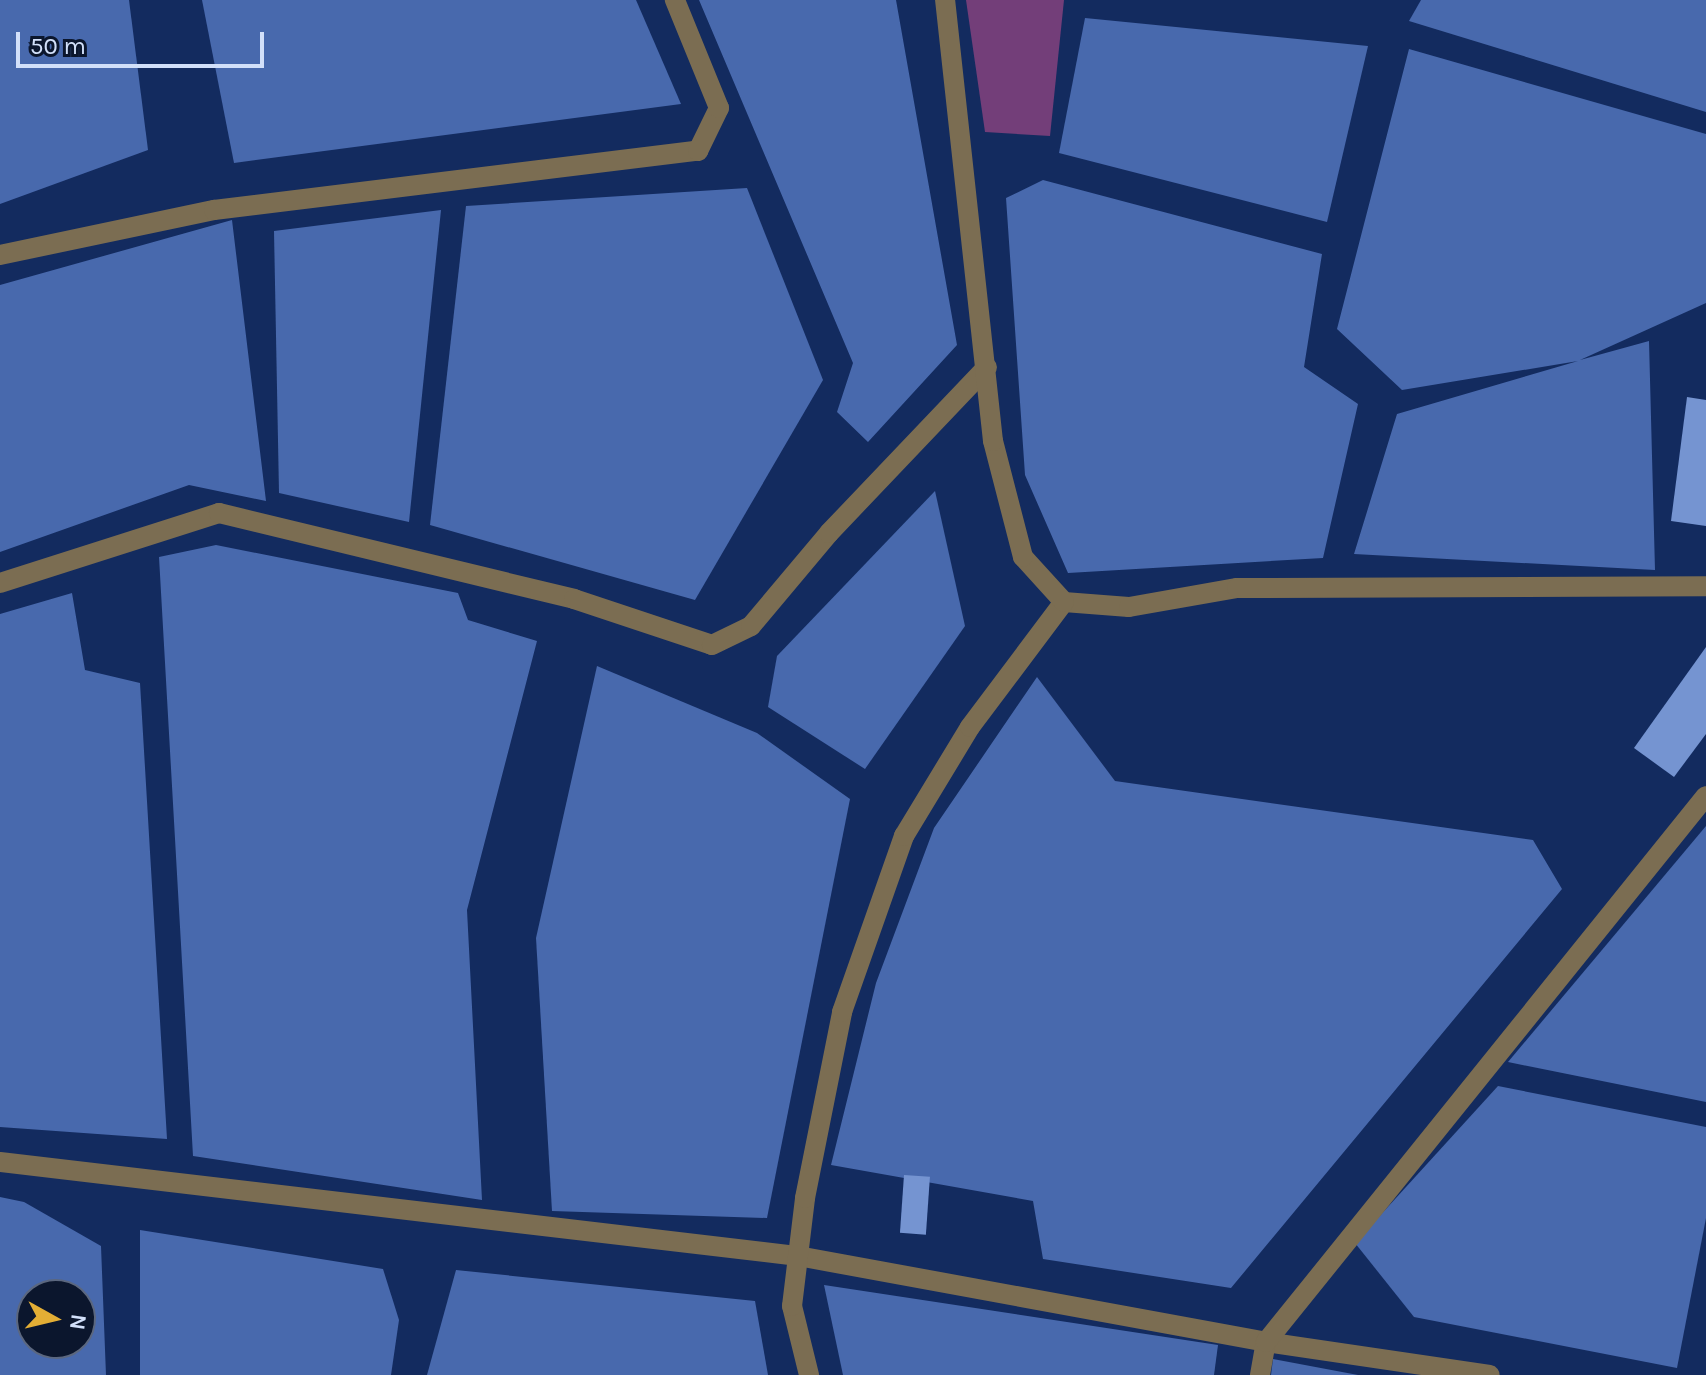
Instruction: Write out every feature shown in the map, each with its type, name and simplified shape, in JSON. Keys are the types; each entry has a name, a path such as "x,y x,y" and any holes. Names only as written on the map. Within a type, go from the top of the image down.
{"lane":[{"path":"0,255 214,210 698,151 719,108 675,0"},
{"path":"945,0 993,441 1023,557 1064,602 1129,607 1237,588 1706,586"},
{"path":"0,583 219,513 574,599 712,645 751,626 829,533 987,367"},
{"path":"809,1375 792,1306 798,1256 842,1012 904,836 970,727 1064,602"},
{"path":"1260,1375 1266,1342 1706,796"},
{"path":"0,1162 798,1256 1266,1342 1490,1375"}],"shaded area":[{"path":"966,0 1064,0 1050,136 985,132"}],"water":[{"path":"0,0 129,0 148,150 0,204"},
{"path":"202,0 636,0 681,104 234,163"},
{"path":"699,0 896,0 957,345 868,442 837,412 853,363"},
{"path":"1421,0 1706,0 1706,112 1409,21"},
{"path":"1085,18 1368,46 1327,222 1059,153"},
{"path":"1409,49 1706,134 1706,303 1580,360 1649,341 1655,570 1354,554 1397,414 1578,361 1402,390 1337,329"},
{"path":"1043,180 1322,254 1304,367 1358,404 1323,558 1068,573 1025,475 1006,198"},
{"path":"747,188 823,380 695,600 430,525 466,206"},
{"path":"441,210 409,522 279,493 274,231"},
{"path":"232,220 266,501 189,485 0,552 0,285"},
{"path":"935,491 965,626 865,769 768,707 777,656"},
{"path":"216,545 458,593 468,620 537,641 467,910 482,1200 193,1156 159,557"},
{"path":"72,593 85,670 140,683 167,1139 0,1127 0,614"},
{"path":"597,666 757,733 850,799 767,1218 552,1211 536,938"},
{"path":"1037,677 1115,781 1533,840 1562,889 1231,1288 1043,1259 1033,1201 831,1165 876,983 934,828"},
{"path":"1706,826 1706,1102 1508,1062"},
{"path":"1498,1086 1706,1127 1706,1218 1677,1368 1414,1317 1355,1243"},
{"path":"0,1197 24,1202 101,1246 106,1375 0,1375"},
{"path":"140,1230 383,1269 399,1320 391,1375 140,1375"},
{"path":"456,1270 755,1301 768,1375 427,1375"},
{"path":"824,1285 1218,1345 1214,1375 843,1375"},
{"path":"1273,1359 1358,1375 1271,1375"}],"building":[{"path":"1687,397 1706,400 1706,526 1671,521"},
{"path":"1706,647 1706,734 1674,777 1634,748"},
{"path":"904,1175 930,1177 926,1235 900,1233"}]}
